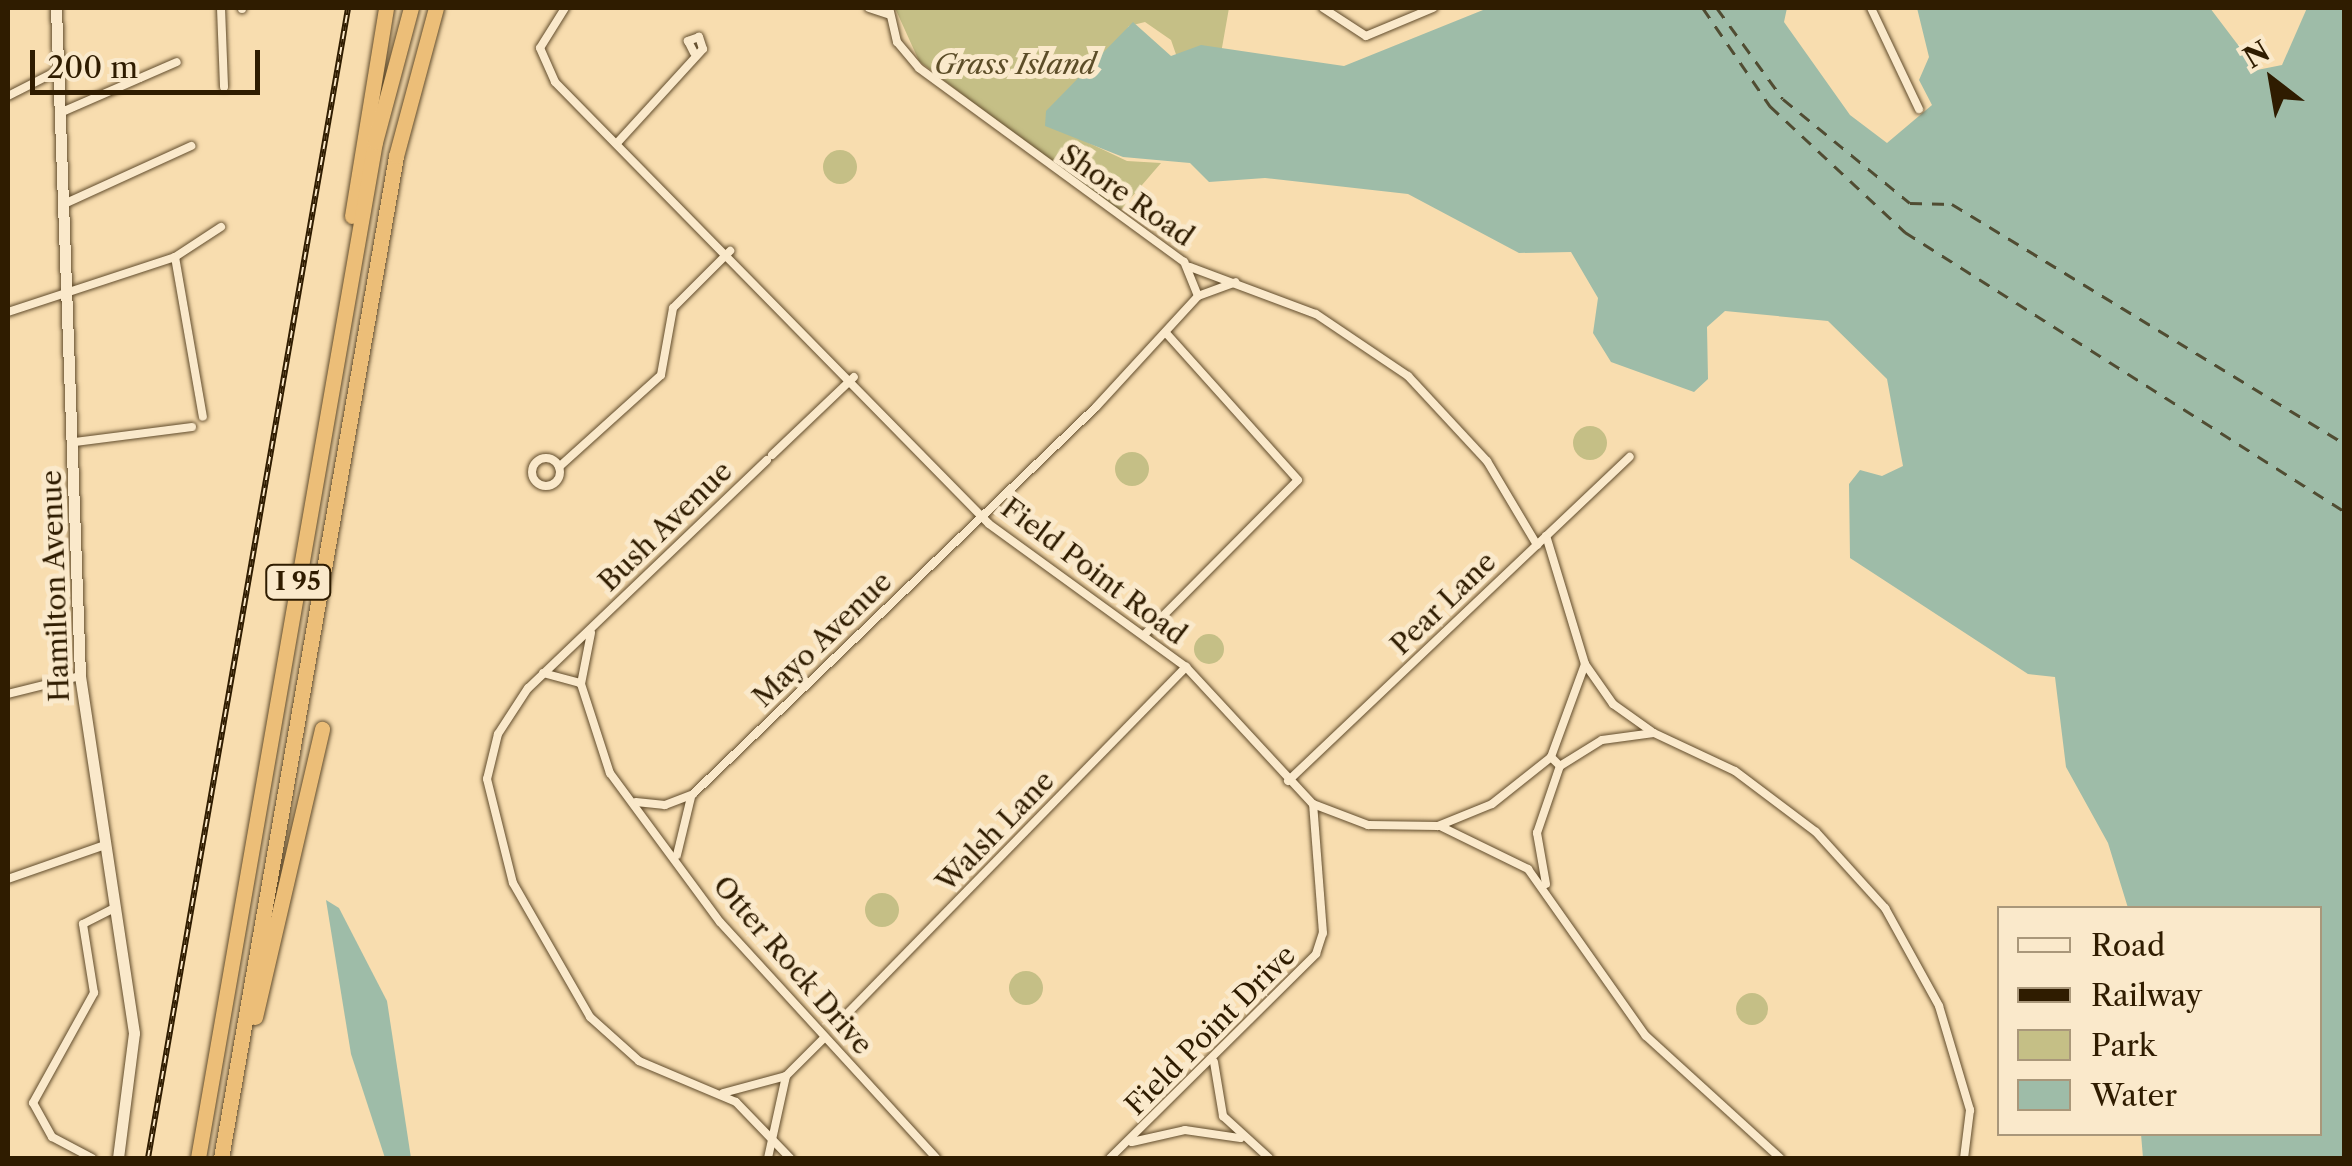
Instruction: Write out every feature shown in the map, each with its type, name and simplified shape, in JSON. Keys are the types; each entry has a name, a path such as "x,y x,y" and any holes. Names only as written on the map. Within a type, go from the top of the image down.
{"highway":[{"path":"329,404 386,8"},
{"name":"I 95","path":"198,1158 380,115 411,8"},
{"name":"I 95","path":"221,1158 421,50 436,8"},
{"path":"382,290 421,50"},
{"path":"228,1118 322,729"}],"main road":[{"name":"Hamilton Avenue","path":"56,8 64,204 60,300 74,442 80,676 134,1034 118,1158"}],"street":[{"path":"221,8 224,86"},
{"name":"Field Point Road","path":"565,8 544,38 542,63 854,378 982,516 1186,667 1288,782 1313,804 1368,825 1438,826 1492,804 1551,757"},
{"path":"870,8 889,11"},
{"path":"1323,8 1366,36 1433,8"},
{"path":"1871,8 1920,109"},
{"name":"Shore Road","path":"889,11 919,68 1190,267 1198,296"},
{"path":"618,142 694,53"},
{"path":"62,112 177,62"},
{"path":"8,96 59,70"},
{"path":"64,204 192,146"},
{"path":"8,312 60,300 175,257 221,228"},
{"path":"559,467 661,375 672,308 730,251"},
{"path":"175,257 203,417"},
{"path":"1190,267 1316,314 1408,376 1487,461 1538,544"},
{"path":"982,516 1168,336 1198,296 1236,282"},
{"path":"1144,635 1298,480 1168,336"},
{"name":"Bush Avenue","path":"719,1093 675,1081 595,1023 513,882 491,818 488,766 503,724 543,674 854,378"},
{"path":"74,442 192,427"},
{"name":"Pear Lane","path":"1288,782 1630,457"},
{"name":"Mayo Avenue","path":"693,794 982,516"},
{"path":"1546,536 1585,664 1613,704 1654,733 1783,803 1885,908 1955,1046 1970,1110 1964,1158"},
{"name":"Otter Rock Drive","path":"594,624 581,684 602,757 677,855 720,922 936,1158"},
{"path":"1560,766 1551,757 1585,664"},
{"name":"Walsh Lane","path":"836,1025 1186,667"},
{"path":"543,674 581,684"},
{"path":"8,694 80,676"},
{"path":"1548,888 1539,811 1560,766 1602,740 1654,733"},
{"path":"636,802 665,805 693,794"},
{"path":"677,855 693,794"},
{"name":"Field Point Drive","path":"1110,1158 1215,1057 1320,946 1313,804"},
{"path":"1438,826 1498,848 1548,888 1646,1036 1780,1158"},
{"path":"8,878 105,845"},
{"path":"92,1158 52,1137 34,1104 94,993 83,924 116,908"},
{"path":"768,1158 770,1132 786,1076 824,1038"},
{"path":"1215,1057 1213,1094 1240,1138 1270,1158"},
{"path":"719,1093 786,1076"},
{"path":"719,1093 770,1132 790,1158"},
{"path":"1127,1144 1185,1130 1240,1138"}],"green space":[{"name":"Grass Island","path":"895,8 1229,8 1220,59 1179,63 1171,40 1145,22 1129,26 1055,127 1127,161 1161,163 1117,214 919,61"},
{"path":"840,150 852,155 857,167 852,179 840,184 828,179 823,167 828,155"},
{"path":"1590,426 1602,431 1607,443 1602,455 1590,460 1578,455 1573,443 1578,431"},
{"path":"1132,452 1144,457 1149,469 1144,481 1132,486 1120,481 1115,469 1120,457"},
{"path":"1209,634 1220,638 1224,649 1220,660 1209,664 1198,660 1194,649 1198,638"},
{"path":"882,893 894,898 899,910 894,922 882,927 870,922 865,910 870,898"},
{"path":"1026,971 1038,976 1043,988 1038,1000 1026,1005 1014,1000 1009,988 1014,976"},
{"path":"1752,993 1763,998 1768,1009 1763,1020 1752,1025 1741,1020 1736,1009 1741,998"}],"water":[{"path":"1488,8 1787,8 1784,22 1850,115 1887,143 1932,105 1919,80 1929,57 1917,8 2210,8 2257,70 2282,65 2307,8 2344,8 2344,1158 2143,1158 2141,1136 2322,1136 2322,906 2127,906 2108,843 2066,767 2055,677 2028,674 1850,558 1849,484 1860,470 1882,476 1903,466 1887,379 1828,321 1725,311 1707,327 1708,379 1694,392 1611,362 1593,333 1598,298 1571,252 1519,253 1408,194 1265,178 1209,182 1190,163 1123,157 1045,126 1046,111 1133,22 1171,56 1201,45 1344,66"},
{"path":"326,900 339,908 387,1001 411,1158 385,1158 351,1054"}],"ferry route":[{"path":"1703,8 1770,106 1905,232 2344,511"},
{"path":"1717,8 1783,99 1910,203 1952,204 2344,443"}],"railway":[{"path":"148,1158 348,8"}]}
